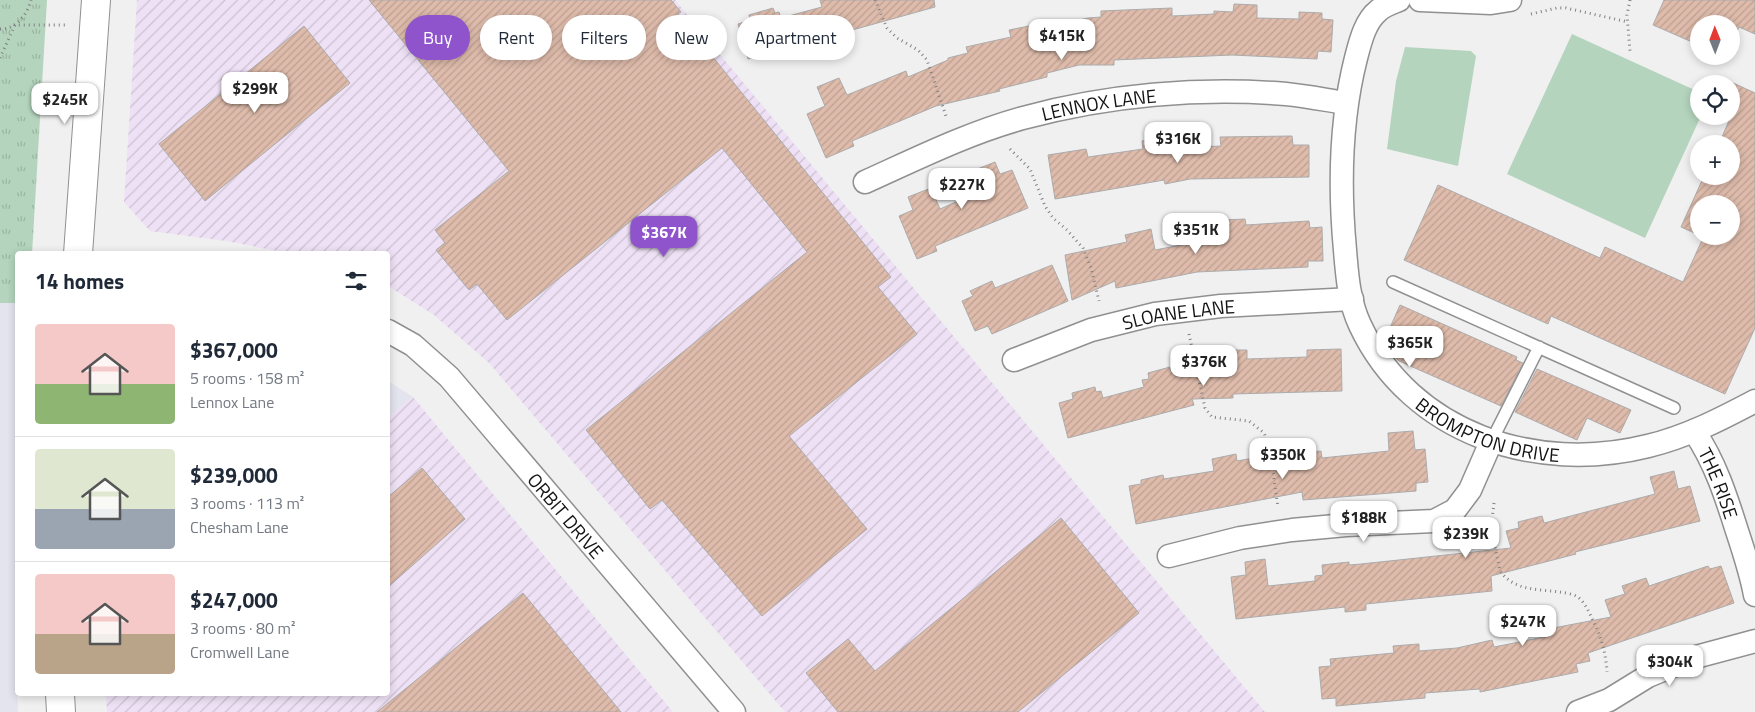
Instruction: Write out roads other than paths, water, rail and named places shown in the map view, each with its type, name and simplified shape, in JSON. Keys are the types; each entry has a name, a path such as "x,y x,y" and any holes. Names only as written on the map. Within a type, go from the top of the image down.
{"main road":[{"path":"78,251 95,13"},
{"path":"60,696 61,712"}],"street":[{"name":"BROMPTON DRIVE","path":"1399,0 1374,6 1360,41 1346,103 1342,137 1342,216 1346,266 1352,299 1359,324 1393,378 1415,400 1442,418 1491,442 1548,454 1579,456 1614,453 1648,446 1694,431 1755,400"},
{"path":"1420,0 1491,3 1510,0"},
{"name":"LENNOX LANE","path":"865,182 954,141 1023,118 1092,102 1158,95 1222,92 1287,94 1346,103"},
{"name":"SLOANE LANE","path":"1014,360 1091,330 1156,314 1221,306 1352,299"},
{"name":"ORBIT DRIVE","path":"390,332 413,345 449,378 734,712"},
{"name":"THE RISE","path":"1694,431 1713,463 1729,506 1752,578 1755,595"},
{"path":"1169,556 1240,538 1281,532 1346,525 1434,521 1455,510 1470,490 1491,442"},
{"path":"1578,712 1609,700 1648,676 1692,658 1755,641"}],"lane":[{"path":"1393,282 1674,408"},
{"path":"1491,442 1539,347"}]}
